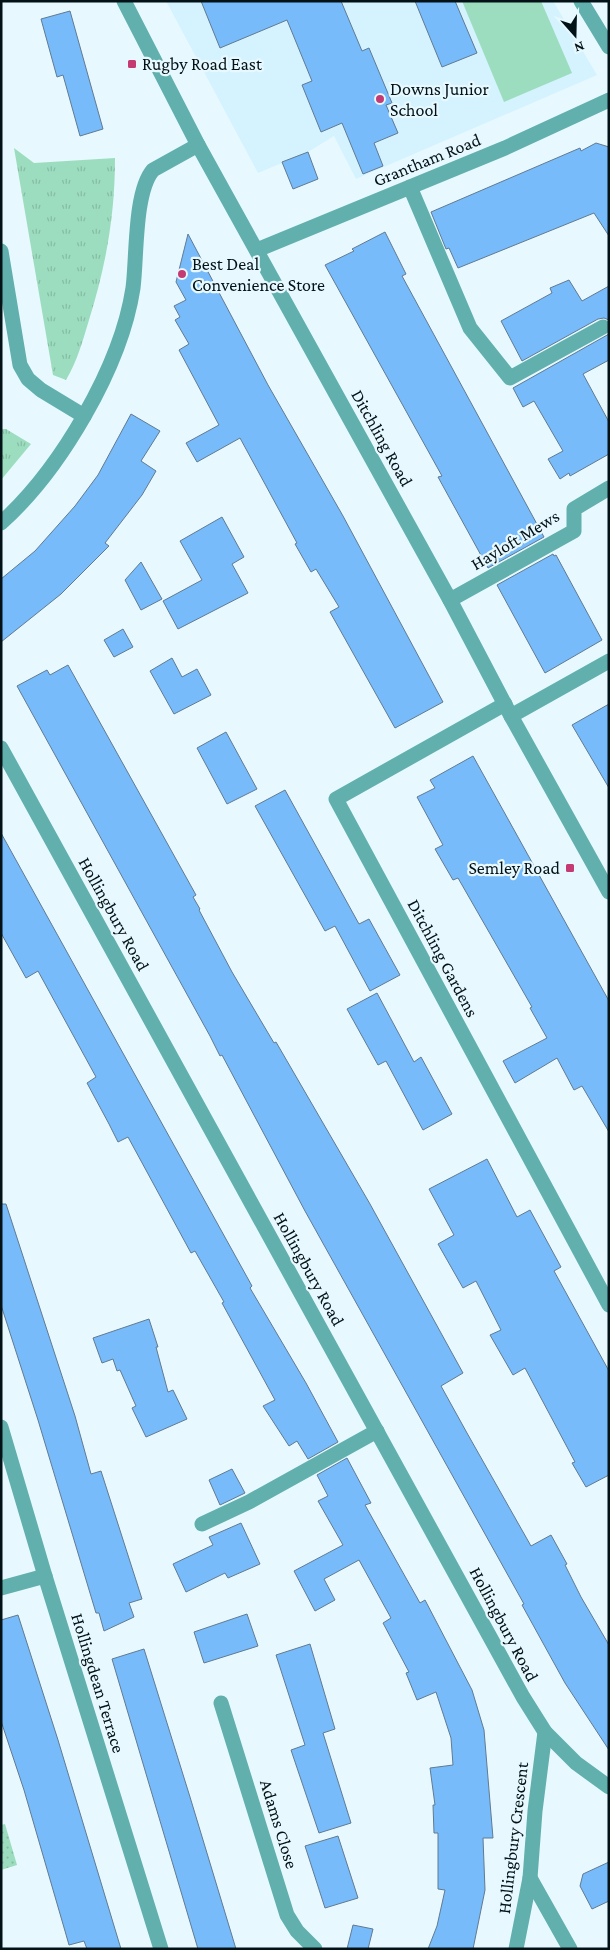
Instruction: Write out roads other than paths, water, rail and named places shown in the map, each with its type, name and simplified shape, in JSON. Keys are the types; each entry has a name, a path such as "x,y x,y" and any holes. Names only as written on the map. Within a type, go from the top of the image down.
{"street":[{"name":"Ditchling Road","path":"124,1 198,145 609,892"},
{"path":"581,1 609,47"},
{"name":"Grantham Road","path":"257,250 505,148 609,100"},
{"path":"1,523 37,484 66,446 102,381 126,317 133,289 141,204 145,182 153,170 198,145"},
{"path":"410,187 470,328 510,378 603,327"},
{"path":"1,251 20,365 28,378 41,390 84,416"},
{"name":"Hayloft Mews","path":"450,600 574,531 574,509 609,488"},
{"path":"508,710 609,661"},
{"name":"Ditchling Gardens","path":"508,710 336,799 609,1305"},
{"name":"Hollingbury Road","path":"1,748 522,1697 545,1732 576,1763 609,1787"},
{"name":"Hollingdean Terrace","path":"1,1427 45,1576 161,1949"},
{"path":"202,1524 249,1502 376,1432"},
{"path":"1,1588 45,1576"},
{"name":"Adams Close","path":"222,1703 287,1915 297,1931 315,1949"},
{"name":"Hollingbury Crescent","path":"516,1949 530,1878 535,1811 545,1732"},
{"path":"530,1878 570,1949"}],"place":[{"name":"Rugby Road East","path":"132,64"},
{"name":"Downs Junior School","path":"380,99"},
{"name":"Best Deal Convenience Store","path":"182,274"},
{"name":"Semley Road","path":"570,868"}]}
